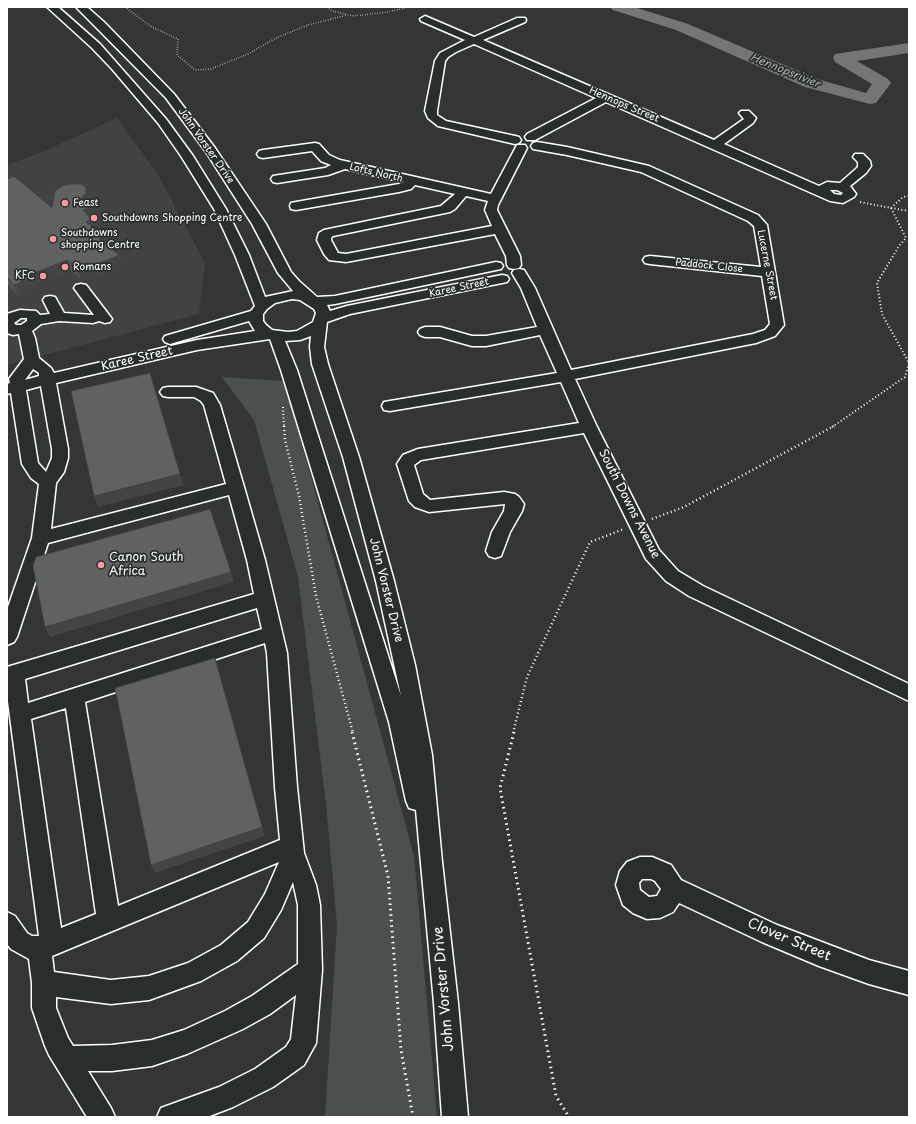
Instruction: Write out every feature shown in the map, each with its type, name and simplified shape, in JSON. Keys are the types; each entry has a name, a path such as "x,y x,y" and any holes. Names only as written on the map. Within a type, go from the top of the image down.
{"street":[{"name":"John Vorster Drive","path":"52,7 96,46 116,67 162,121 187,156 220,210 242,255 259,310"},
{"name":"John Vorster Drive","path":"81,7 100,24 170,96 211,151 259,224 285,273 294,284 314,300"},
{"name":"Hennops Street","path":"425,19 823,192 824,188 830,185 842,193"},
{"path":"518,144 442,124 432,116 431,111 440,61 447,53 521,20"},
{"path":"507,271 503,254 505,242 498,229 491,210 518,144 522,137 534,142 606,97"},
{"path":"715,145 749,121 750,118 745,113"},
{"name":"Lucerne Street","path":"534,142 567,151 645,168 748,215 760,225 776,317 777,325 770,333 756,338 567,376"},
{"name":"Lofts North","path":"263,154 315,147 325,158 343,165 495,199"},
{"path":"842,193 865,166 864,161 859,157"},
{"path":"277,179 328,172 343,165"},
{"path":"296,206 408,186 412,181"},
{"path":"463,192 450,206 445,209 329,233 324,236 324,240 334,257 346,258 498,229"},
{"name":"Paddock Close","path":"650,260 768,272"},
{"name":"Karee Street","path":"314,300 335,300 424,280 507,271"},
{"name":"Karee Street","path":"321,322 347,310 431,294 507,271"},
{"name":"South Downs Avenue","path":"507,271 531,296 589,427 652,554 672,576 696,591 909,693"},
{"path":"424,280 431,294"},
{"path":"7,637 11,618 41,538 48,482 59,465 60,450 47,376 32,360 28,338 29,325 31,314 20,314 13,316 7,325 13,330 29,325 59,317 99,319 81,288"},
{"path":"292,295 314,300 321,307 323,313 321,322 311,330 300,335 288,337 272,335 260,328 256,321 259,310 270,300 292,295"},
{"path":"50,300 59,317"},
{"path":"7,303 20,314"},
{"name":"Karee Street","path":"47,376 187,335 259,310"},
{"name":"John Vorster Drive","path":"321,322 317,347 320,364 351,458 406,665 422,755 431,862 446,1003 455,1117"},
{"path":"425,332 440,332 472,341 486,341 545,330"},
{"name":"John Vorster Drive","path":"272,335 289,370 399,722 431,862"},
{"name":"Karee Street","path":"12,384 197,345 272,335"},
{"path":"32,360 12,384 30,464 37,474 48,482"},
{"path":"390,406 567,376"},
{"path":"168,392 196,392 207,397 216,414 265,598 277,652 286,787 293,851 302,874 309,905 310,970 303,1043 295,1056 264,1078 224,1098 170,1117"},
{"path":"495,551 501,532 513,511 515,504 513,501 509,498 504,498 429,506 421,503 415,497 405,464 409,459 418,455 589,427"},
{"path":"41,538 236,487"},
{"path":"102,1117 68,1059 58,1046 44,1008 46,946 20,714 11,674 265,598"},
{"path":"20,714 273,633"},
{"path":"74,696 109,921"},
{"path":"7,924 19,940 28,947 46,946 293,851"},
{"path":"44,983 111,992 149,988 193,973 229,953 256,930 273,902 293,851"},
{"name":"Clover Street","path":"672,888 770,934 819,954 869,972 909,983"},
{"path":"68,1059 112,1058 152,1053 187,1042 234,1020 261,1005 310,970"}],"path":[{"path":"125,7 150,26 178,39 177,55 194,70 211,69 248,54 276,38 308,25 347,15 388,12 409,7"},
{"path":"327,7 332,11 347,15"},
{"path":"842,193 891,208 909,211"},
{"path":"891,208 903,197 909,196"},
{"path":"569,1117 556,1096 500,788 527,677 590,542 684,507 831,428 905,377 909,363 882,314 877,283 899,246 906,238 891,208"},
{"path":"283,402 285,440 299,496 316,596 343,695 388,876 401,1050 413,1117"}],"shaded area":[{"name":"Southdowns Shopping Centre","path":"117,118 157,173 205,263 199,314 7,365 7,165 42,152"},
{"path":"222,377 285,381 414,856 437,1117 325,1117 337,925 326,804 298,577 254,420"}],"building":[{"name":"Southdowns shopping Centre","path":"14,176 52,208 55,191 62,186 81,184 86,188 86,193 81,199 90,207 83,210 92,220 86,222 103,235 99,239 119,255 98,264 77,267 67,260 29,275 29,279 14,285 7,277 7,179"},
{"path":"150,373 180,474 94,496 71,391"},
{"path":"210,509 231,572 45,627 33,566 36,557"},
{"path":"215,658 262,827 151,865 115,688"}],"waterway":[{"name":"Hennopsrivier","path":"618,7 682,27 811,83 870,99 882,83 841,58 909,48"}],"place":[{"name":"Feast","path":"65,203"},
{"name":"Southdowns Shopping Centre","path":"94,218"},
{"name":"Southdowns shopping Centre","path":"53,239"},
{"name":"Romans","path":"65,267"},
{"name":"KFC","path":"43,276"},
{"name":"Canon South Africa","path":"101,565"}]}
